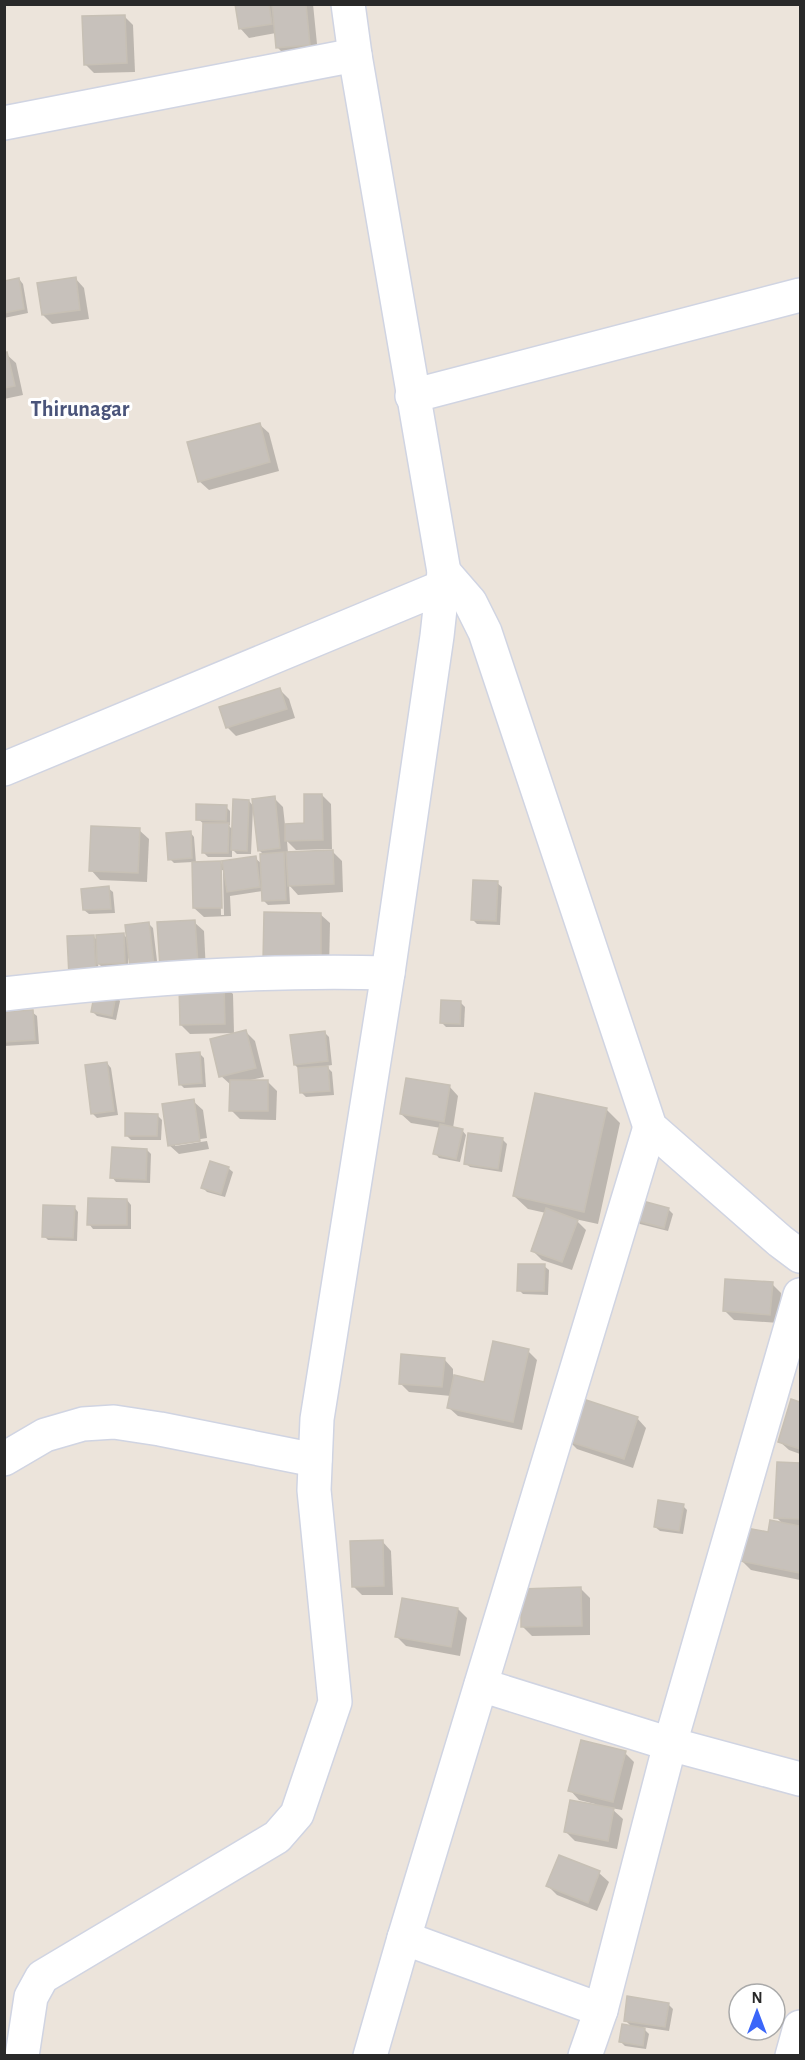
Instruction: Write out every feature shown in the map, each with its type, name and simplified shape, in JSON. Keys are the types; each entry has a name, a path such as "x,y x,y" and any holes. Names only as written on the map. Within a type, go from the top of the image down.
{"street":[{"path":"22,2055 31,1997 42,1977 277,1837 297,1814 335,1702 314,1490 317,1419 388,973 443,580 348,4"},
{"path":"4,123 355,55"},
{"path":"412,396 801,296"},
{"path":"4,769 443,580"},
{"path":"443,580 470,602 485,632 650,1127 780,1241 801,1256"},
{"path":"4,994 209,975 316,971 388,973"},
{"path":"370,2055 650,1127"},
{"path":"585,2055 601,2010 670,1744 801,1294"},
{"path":"4,1459 45,1435 83,1424 114,1422 315,1460"},
{"path":"481,1685 670,1744 801,1779"},
{"path":"404,1938 601,2010"},
{"path":"792,2055 801,2027"}],"building":[{"path":"235,4 269,4 272,24 239,29"},
{"path":"272,4 306,4 310,45 276,48"},
{"path":"125,15 127,63 84,65 82,16"},
{"path":"76,277 80,310 42,315 37,283"},
{"path":"19,278 24,309 4,313 4,281"},
{"path":"7,352 15,386 4,388 4,353"},
{"path":"260,423 270,462 198,482 187,442"},
{"path":"280,688 287,709 226,728 219,707"},
{"path":"304,794 322,794 323,840 285,841 285,824 304,823"},
{"path":"275,796 280,848 258,851 252,799"},
{"path":"233,799 249,800 247,851 231,850"},
{"path":"196,804 227,805 226,821 196,820"},
{"path":"203,823 229,823 228,853 202,853"},
{"path":"91,826 140,828 138,873 89,871"},
{"path":"191,831 192,858 168,860 166,833"},
{"path":"333,850 334,884 288,886 286,852"},
{"path":"284,852 286,900 262,901 260,854"},
{"path":"256,856 260,887 227,892 222,861"},
{"path":"221,861 222,908 193,908 192,862"},
{"path":"473,880 498,881 496,921 471,920"},
{"path":"109,886 111,909 83,910 81,889"},
{"path":"264,912 321,913 321,962 263,961"},
{"path":"195,920 198,964 160,967 157,922"},
{"path":"149,922 154,965 130,968 125,925"},
{"path":"124,933 125,963 97,964 96,935"},
{"path":"94,935 96,975 69,976 67,936"},
{"path":"224,984 225,1024 180,1025 179,985"},
{"path":"95,991 116,995 112,1016 91,1012"},
{"path":"441,1000 461,1001 460,1024 440,1023"},
{"path":"33,1010 35,1040 4,1042 4,1012"},
{"path":"246,1030 256,1068 219,1077 210,1039"},
{"path":"325,1031 328,1061 294,1065 290,1035"},
{"path":"200,1052 202,1083 179,1085 176,1054"},
{"path":"107,1062 114,1111 91,1114 85,1065"},
{"path":"328,1066 330,1091 300,1093 298,1068"},
{"path":"406,1078 450,1085 444,1122 400,1114"},
{"path":"230,1080 268,1080 268,1111 229,1111"},
{"path":"535,1093 607,1108 584,1212 513,1196"},
{"path":"194,1099 200,1141 168,1146 162,1104"},
{"path":"125,1113 158,1114 157,1136 125,1136"},
{"path":"440,1124 463,1129 456,1159 433,1154"},
{"path":"468,1133 503,1138 498,1169 464,1164"},
{"path":"112,1147 147,1149 146,1180 110,1178"},
{"path":"210,1161 229,1167 221,1194 201,1188"},
{"path":"88,1198 127,1199 127,1225 87,1225"},
{"path":"639,1200 669,1208 664,1228 634,1220"},
{"path":"43,1205 75,1206 73,1238 42,1237"},
{"path":"546,1208 578,1220 562,1262 531,1251"},
{"path":"518,1264 545,1264 544,1291 517,1291"},
{"path":"725,1279 773,1282 770,1315 723,1311"},
{"path":"493,1341 529,1349 513,1422 447,1408 454,1375 484,1382"},
{"path":"401,1354 445,1358 442,1387 399,1384"},
{"path":"580,1398 638,1417 624,1459 567,1441"},
{"path":"791,1399 800,1402 800,1449 778,1442"},
{"path":"777,1462 800,1463 800,1519 774,1518"},
{"path":"658,1500 684,1504 679,1531 654,1527"},
{"path":"770,1520 800,1526 800,1573 740,1561 747,1528 768,1532"},
{"path":"383,1540 384,1586 352,1587 350,1541"},
{"path":"581,1587 582,1626 521,1627 521,1589"},
{"path":"402,1598 458,1608 451,1647 395,1637"},
{"path":"581,1740 626,1751 613,1802 568,1791"},
{"path":"570,1800 614,1808 608,1841 564,1832"},
{"path":"559,1855 600,1871 588,1903 546,1886"},
{"path":"627,1996 669,2003 665,2027 624,2021"},
{"path":"622,2024 645,2028 643,2046 619,2042"}],"district":[{"name":"Thirunagar","path":"80,408"}]}
